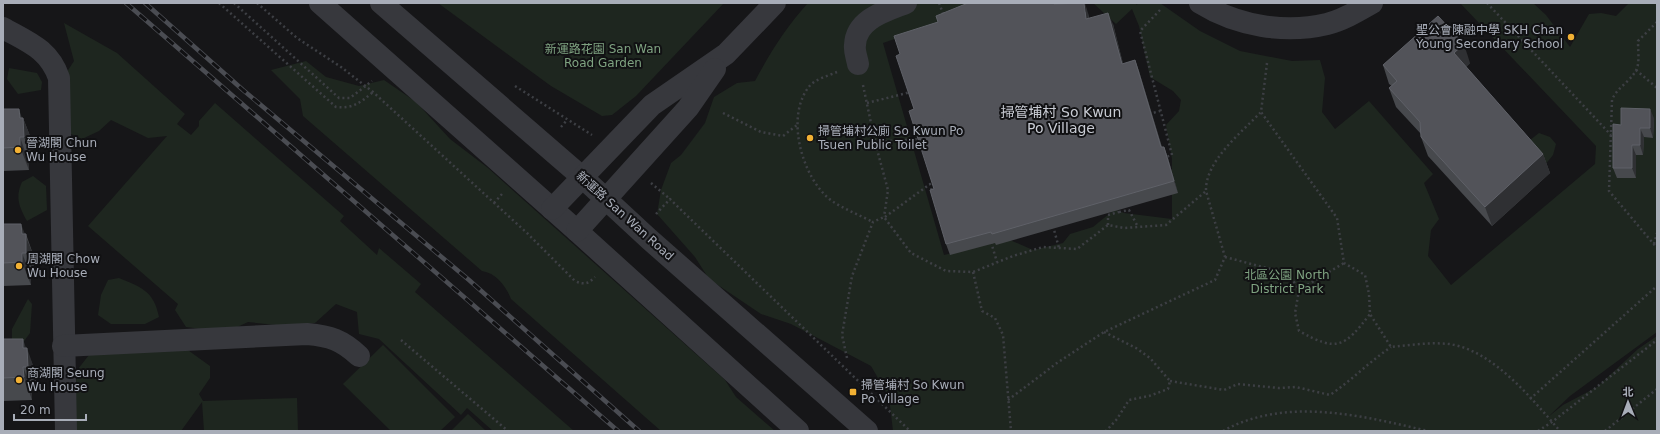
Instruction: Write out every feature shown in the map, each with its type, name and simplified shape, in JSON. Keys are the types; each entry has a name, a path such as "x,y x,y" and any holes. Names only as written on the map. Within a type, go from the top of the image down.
{"street":[{"path":"320,3 577,231 798,431"},
{"name":"新運路 San Wan Road","path":"381,3 582,177 867,431"},
{"path":"552,210 652,105 711,66 723,56 775,3"},
{"path":"858,64 854,45 857,33 866,22 880,14 906,3"},
{"path":"1200,3 1241,22 1279,29 1328,23 1352,14 1372,3"},
{"path":"9,34 36,46 50,58 59,78 63,346 66,431"},
{"path":"577,231 688,108 723,56"},
{"path":"63,346 307,334 328,336 348,346 359,356"}],"path":[{"path":"219,3 336,107 348,108 356,105 373,92"},
{"path":"234,3 340,98 350,98 372,81"},
{"path":"257,3 297,38 341,67 373,92 527,233 575,281 581,284 589,283 600,272"},
{"path":"939,3 945,21"},
{"path":"1487,3 1611,135"},
{"path":"1160,10 1140,31 1172,155 1165,157"},
{"path":"1657,22 1638,41 1638,65 1636,70 1634,74 1615,92 1612,100 1609,191 1657,248"},
{"path":"1008,400 1056,363 1104,332 1215,280 1225,257 1206,191 1206,184 1218,156 1261,112 1267,63"},
{"path":"872,222 832,200 810,177 802,153 797,125 801,105 808,88 815,81 858,64 875,142 888,190 884,217 911,253 946,271 973,272 1012,256 1043,248 1077,249 1108,225 1124,228 1166,225 1206,191"},
{"path":"1636,70 1657,88"},
{"path":"867,103 919,89"},
{"path":"1146,115 1160,111"},
{"path":"1261,112 1337,218 1344,263"},
{"path":"723,113 761,132 783,136 797,125"},
{"path":"567,120 594,136"},
{"path":"875,142 915,141 922,139"},
{"path":"648,180 710,236 910,431"},
{"path":"847,358 842,335 852,276 872,222 884,217 930,184 933,195"},
{"path":"652,218 670,199"},
{"path":"1114,202 1119,212"},
{"path":"1108,225 1108,215 1129,210 1138,227"},
{"path":"1052,219 1059,248"},
{"path":"1654,244 1657,233"},
{"path":"990,238 997,262"},
{"path":"1225,257 1289,274 1300,290"},
{"path":"1344,263 1300,290 1295,313 1299,331 1321,343 1338,344 1354,336 1370,314"},
{"path":"1344,263 1365,275 1369,294 1370,314 1391,346"},
{"path":"973,272 982,311 995,318 1003,335 1011,431"},
{"path":"1530,399 1657,286"},
{"path":"1104,332 1136,348 1150,358 1170,381 1224,390 1238,384 1279,388 1296,387 1330,394 1350,382 1370,361 1391,346 1428,343 1450,344 1474,351 1495,364 1560,431"},
{"path":"401,340 508,431"},
{"path":"1538,431 1564,413 1657,340"},
{"path":"1106,431 1117,419 1129,400 1149,396 1168,388 1170,381"},
{"path":"1605,431 1657,389"},
{"path":"1223,431 1251,420 1272,414 1307,411 1382,420 1428,431"}],"green space":[{"name":"新運路花園 San Wan Road Garden","path":"438,3 724,3 636,96 612,115 602,116 551,86"},
{"name":"北區公園 North District Park","path":"808,3 999,3 883,43 944,255 957,252 968,242 1010,240 1033,250 1063,243 1070,234 1093,227 1115,209 1124,213 1172,219 1172,159 1166,125 1179,111 1181,100 1173,91 1150,77 1139,26 1132,9 1116,24 1093,3 1137,3 1136,5 1139,3 1160,3 1200,31 1240,51 1292,61 1320,60 1325,78 1322,112 1335,129 1369,101 1433,174 1424,183 1439,219 1431,230 1428,256 1451,285 1595,164 1596,146 1460,3 1533,3 1546,15 1570,47 1589,14 1601,13 1616,16 1629,3 1657,3 1657,332 1570,396 1548,417 1563,405 1597,387 1638,349 1657,336 1657,431 893,431 889,397 871,366 791,324 761,314 709,279 695,257 657,214 661,190 671,163 681,155 705,123 714,97 737,83 755,81 779,40"},
{"path":"64,23 117,53 185,114 177,124 191,135 199,126 199,121 215,103 344,216 340,221 377,255 379,248 421,284 415,292 574,431 493,431 467,408 461,415 379,339 359,334 357,312 336,304 315,323 286,326 248,322 233,329 201,329 186,327 175,310 178,304 88,226 167,136 148,138 111,120 99,131 82,139 58,128 57,87 74,61"},
{"path":"306,61 326,77 359,86 384,80 416,102 450,139 488,168 725,380 736,397 775,431 661,431 511,299 506,289 496,277 482,271 303,116 300,99 271,70"},
{"path":"9,68 37,73 42,82 41,90 18,94 7,79"},
{"path":"1539,133 1550,137 1556,144 1553,155 1544,166 1525,144"},
{"path":"33,176 46,186 47,210 27,221 20,206 18,197 22,182"},
{"path":"119,278 140,287 145,291 154,301 159,317 145,324 111,324 98,315 101,295 108,280"},
{"path":"28,299 32,304 30,333 22,344 12,345 12,329"},
{"path":"383,345 455,417 440,431 391,431 343,384"},
{"path":"185,348 210,366 210,378 199,394 203,401 297,398 298,431 204,431 202,402 181,431 76,431 74,392 78,369 89,355"},
{"path":"468,414 486,431 451,431"}],"building":[{"path":"968,3 1084,3 1086,19 1108,13 1122,64 1135,60 1161,147 1164,147 1174,181 992,234 991,232 946,244 930,190 934,189 909,111 914,109 896,56 900,54 894,36 938,22 936,16"},
{"path":"1438,16 1464,44 1454,53 1543,154 1485,207 1421,137 1420,122 1389,88 1397,81 1383,65"},
{"path":"1621,108 1650,109 1650,128 1640,128 1640,145 1632,145 1632,168 1613,168 1613,124 1621,125"},
{"path":"3,109 19,109 20,118 23,118 24,137 20,137 20,147 3,148"},
{"path":"3,224 21,224 22,234 26,234 26,253 22,253 22,262 3,263"},
{"path":"3,339 23,339 23,348 27,348 28,367 23,367 24,377 3,378"}],"railway":[{"path":"126,3 618,431"},
{"path":"145,3 243,90 469,280 639,431"}],"place":[{"name":"聖公會陳融中學 SKH Chan Young Secondary School","path":"1571,37"},
{"name":"掃管埔村公廁 So Kwun Po Tsuen Public Toilet","path":"810,138"},
{"name":"晉湖閣 Chun Wu House","path":"18,150"},
{"name":"周湖閣 Chow Wu House","path":"19,266"},
{"name":"商湖閣 Seung Wu House","path":"19,380"},
{"name":"掃管埔村 So Kwun Po Village","path":"853,392"}],"district":[{"name":"掃管埔村 So Kwun Po Village","path":"1061,120"}]}
